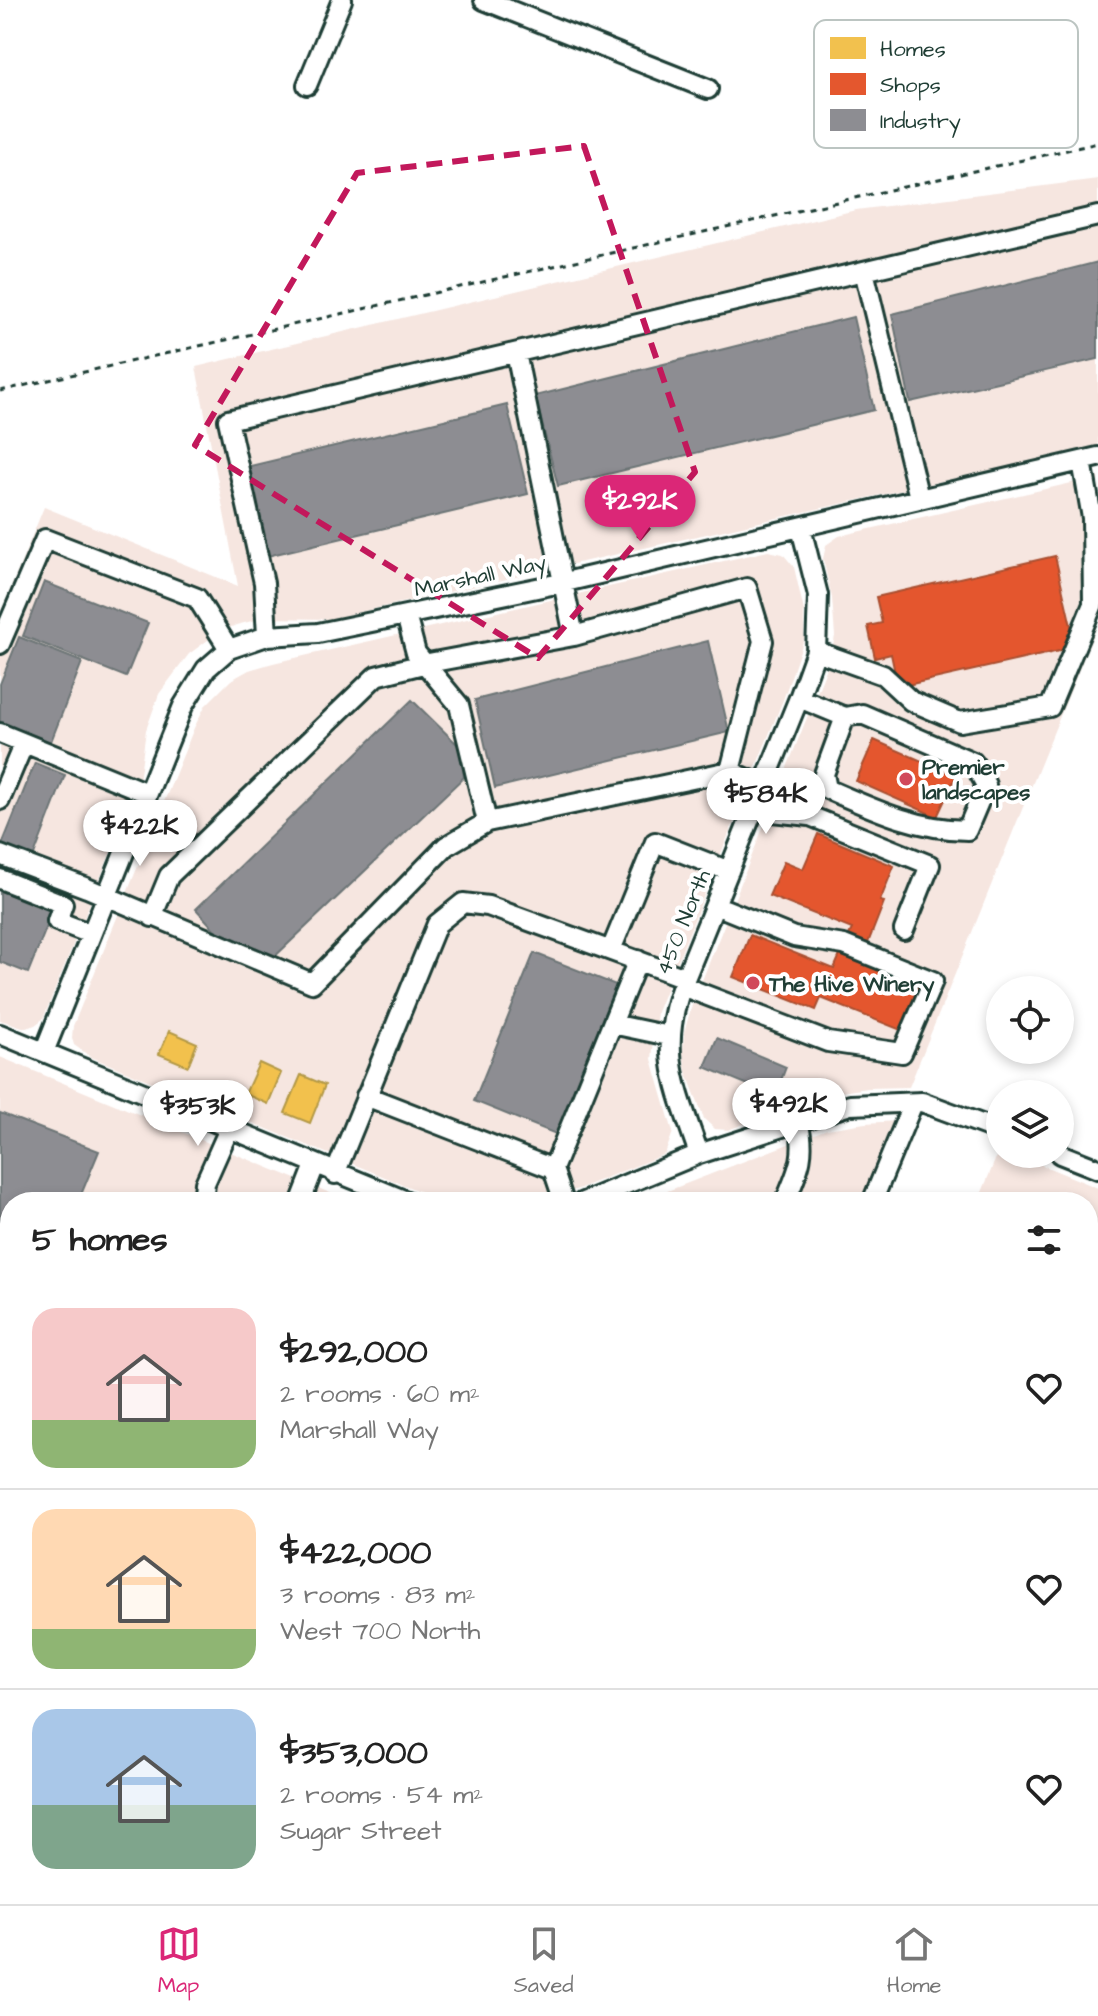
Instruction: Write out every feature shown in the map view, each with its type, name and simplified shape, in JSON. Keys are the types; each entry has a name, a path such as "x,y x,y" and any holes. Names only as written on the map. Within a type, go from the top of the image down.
{"street":[{"path":"307,85 342,0"},
{"path":"484,0 708,89"},
{"path":"267,636 264,583 228,420 1098,216"},
{"path":"864,271 919,498"},
{"path":"516,353 574,636"},
{"path":"816,651 883,675 911,701 960,722 1050,707 1093,604 1090,459"},
{"name":"Marshall Way","path":"44,1052 183,706 206,669 229,649 267,636 318,633 561,583 1090,459"},
{"name":"450 North","path":"699,1154 671,1072 669,1036 674,1009 684,982 816,651 818,595 801,528"},
{"path":"0,644 45,539 197,598 229,649"},
{"path":"152,917 169,876 376,676 423,664 574,636 747,588 763,641 730,771"},
{"path":"406,615 416,653 459,705 487,822"},
{"path":"799,698 845,717 862,714 973,762 986,785 967,830 944,830 891,817 827,789 824,774 845,717"},
{"path":"0,733 147,793"},
{"path":"0,800 24,743"},
{"path":"0,855 312,983 446,846 487,822 730,771 764,786"},
{"path":"756,805 772,812 810,816 930,865 904,930"},
{"path":"611,950 655,842 729,871"},
{"path":"0,879 63,904 57,921 91,934"},
{"path":"335,1174 437,924 463,903 488,906 638,960 828,1042 902,1053 933,981 844,945 794,937 715,905"},
{"path":"561,1192 553,1169 638,960"},
{"path":"612,1024 669,1036"},
{"path":"0,1034 383,1192"},
{"path":"366,1096 553,1169"},
{"path":"607,1192 699,1154 850,1105 922,1102 986,1126"},
{"path":"876,1192 913,1103"},
{"path":"789,1192 801,1162 804,1143 798,1121"},
{"path":"204,1192 229,1129"},
{"path":"1074,1160 1098,1169"},
{"path":"304,1192 315,1165"}],"path":[{"path":"1078,148 1098,143"},
{"path":"0,391 1076,148"}],"highlighted area":[{"path":"584,146 695,472 538,658 195,445 357,173"}],"shaded area":[{"path":"1098,179 1098,446 329,619 264,618 216,634 189,654 159,694 146,730 139,782 43,1019 26,1028 0,1020 0,614 44,507 238,586 196,367 856,210"},
{"path":"1098,477 1098,623 909,1087 833,1093 728,1130 715,1129 704,1119 686,1071 684,1033 691,1008 830,660 835,636 832,598 823,559 826,545 839,536"},
{"path":"768,551 783,554 794,567 804,611 804,639 783,700 657,1012 652,1059 673,1132 665,1154 568,1192 422,1192 91,1057 74,1045 73,1026 205,706 231,680 249,670"},
{"path":"0,1057 328,1192 0,1192"},
{"path":"897,1121 880,1192 665,1192 827,1129"},
{"path":"992,1168 1049,1168 1098,1188 1098,1192 982,1192"}],"building: Homes":[{"path":"169,1031 197,1043 188,1066 159,1054"},
{"path":"259,1063 281,1073 268,1104 245,1094"},
{"path":"301,1075 325,1085 310,1123 285,1113"}],"building: Shops":[{"path":"1055,556 1074,639 1068,649 898,687 891,654 875,658 868,626 882,623 876,597"},
{"name":"Premier landscapes","path":"874,740 956,776 937,817 856,781"},
{"path":"818,834 894,866 868,943 849,935 852,929 769,896 784,861 803,869"},
{"path":"750,935 834,969 840,955 923,988 906,1032 821,998 816,1010 733,977"}],"building: Industry":[{"path":"1098,262 1098,359 910,402 892,314"},
{"path":"853,317 874,410 558,486 535,396"},
{"path":"507,405 528,494 263,557 242,468"},
{"path":"44,582 148,623 126,677 23,636"},
{"path":"19,637 82,662 50,744 0,724 0,684"},
{"path":"708,641 729,732 495,788 475,700"},
{"path":"412,700 460,747 464,777 270,961 231,948 196,909"},
{"path":"35,763 65,775 33,858 2,845"},
{"path":"0,890 53,911 28,973 0,962"},
{"path":"534,953 616,985 556,1134 474,1101"},
{"path":"717,1038 786,1067 775,1096 705,1067"},
{"path":"0,1113 99,1151 82,1192 0,1192"}],"place":[{"name":"Premier landscapes","path":"906,779"},
{"name":"The Hive Winery","path":"753,983"}]}
